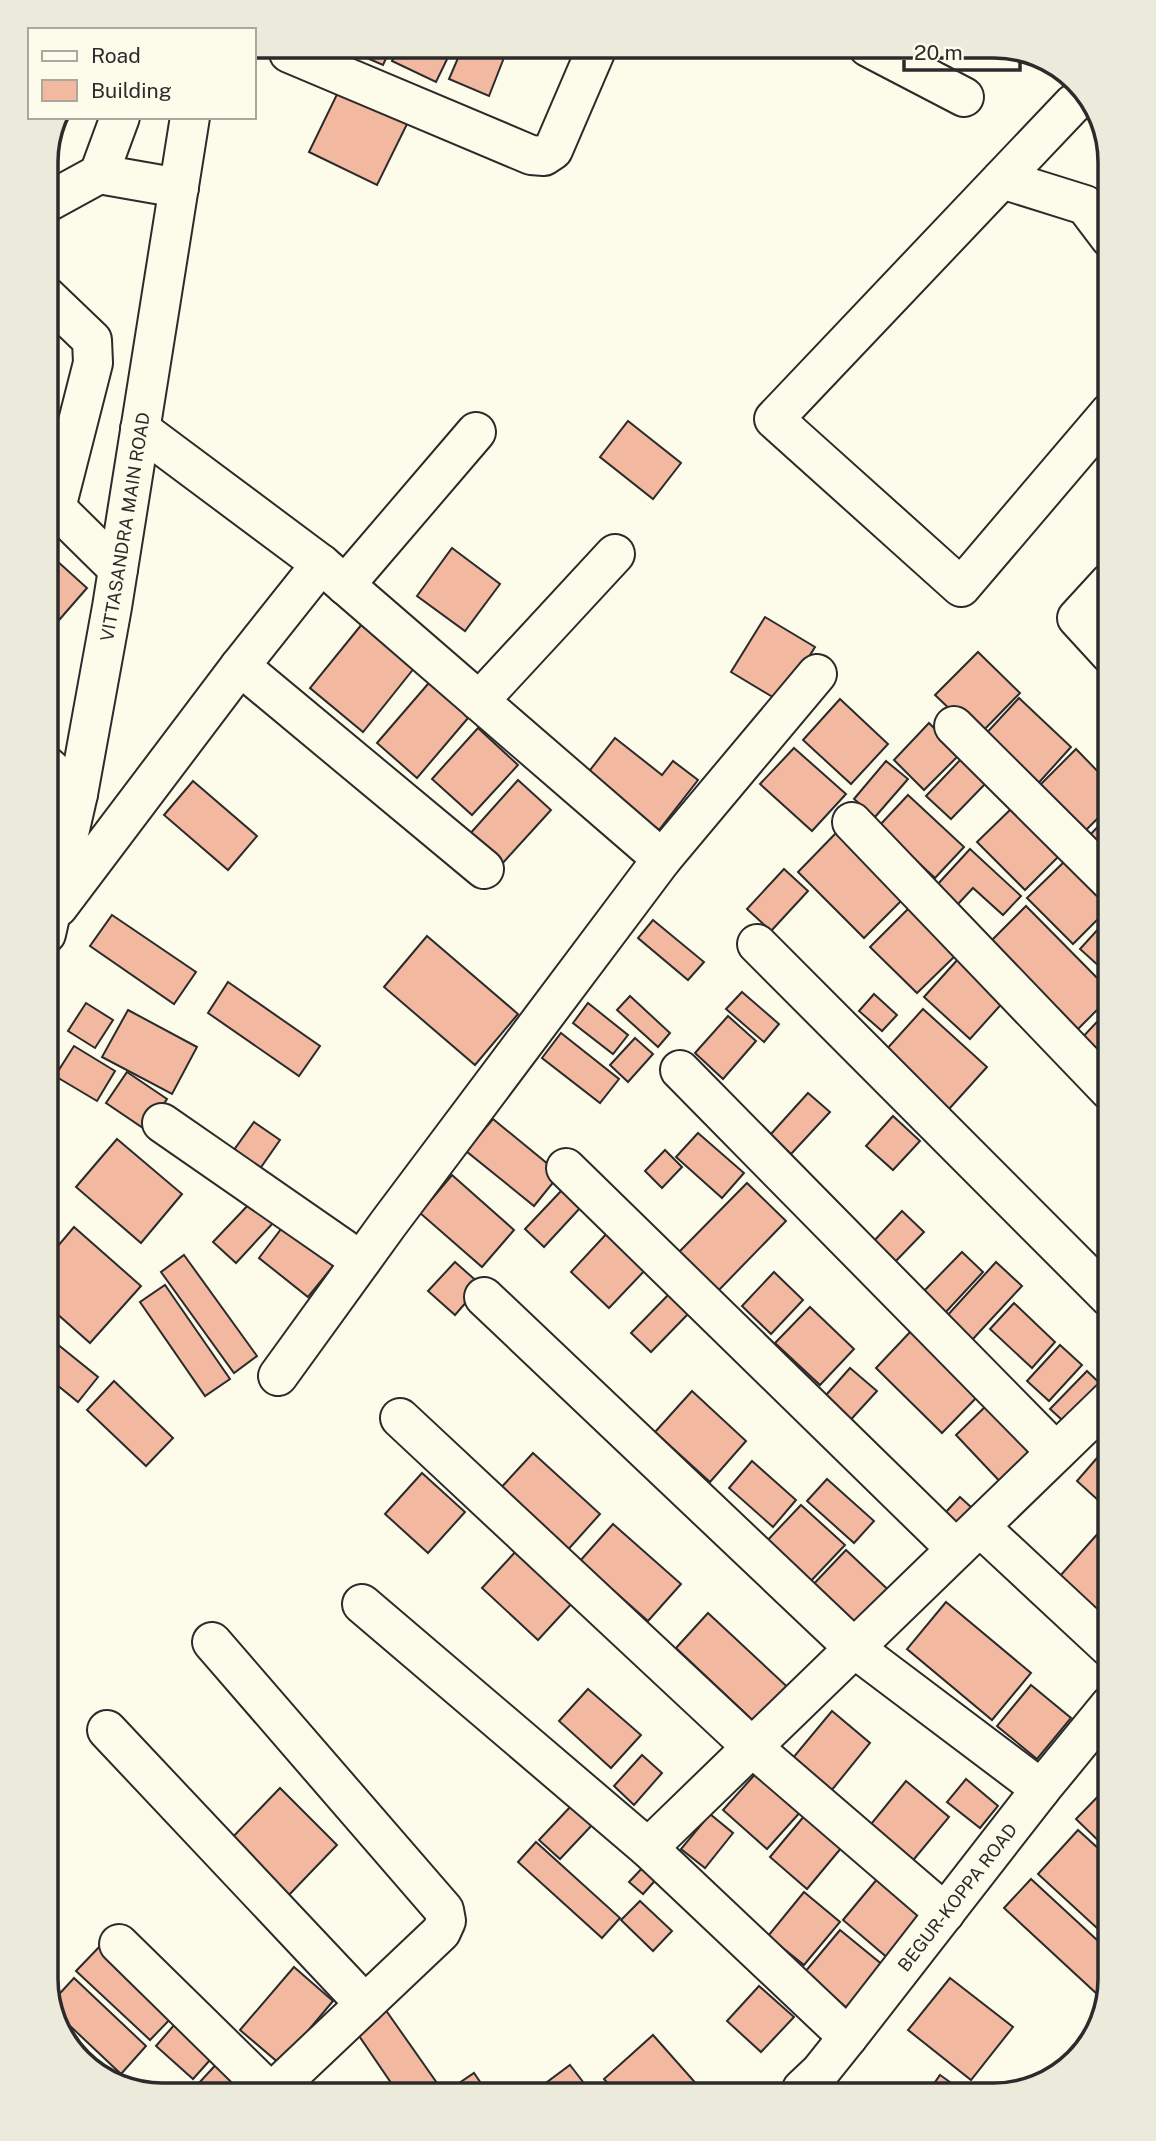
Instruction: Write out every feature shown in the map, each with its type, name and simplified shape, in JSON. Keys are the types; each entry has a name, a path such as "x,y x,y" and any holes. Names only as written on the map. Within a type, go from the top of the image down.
{"street":[{"path":"303,58 531,155 544,156 553,150 593,58"},
{"path":"889,58 964,97"},
{"path":"1078,100 774,419 961,587 1098,427"},
{"path":"99,174 119,119"},
{"name":"VITTASANDRA MAIN ROAD","path":"58,882 78,794 118,569 190,119"},
{"path":"58,196 99,174 179,188"},
{"path":"1002,179 1085,205 1098,222"},
{"path":"58,307 92,340 93,363 58,480"},
{"path":"140,429 333,575 662,859"},
{"path":"58,912 240,666 476,432"},
{"path":"58,510 118,569"},
{"path":"479,701 615,554"},
{"path":"1098,596 1077,618 1098,640"},
{"path":"240,666 484,869"},
{"path":"278,1376 662,859 817,674"},
{"path":"954,726 1098,868"},
{"path":"58,776 78,794"},
{"path":"852,822 1098,1077"},
{"path":"757,944 1098,1285"},
{"path":"681,1070 1056,1452"},
{"path":"162,1123 361,1261"},
{"path":"566,1168 968,1538 1098,1638"},
{"path":"484,1297 854,1648 1041,1788"},
{"path":"648,1848 1056,1452 1098,1417"},
{"path":"400,1418 752,1748 945,1913"},
{"path":"362,1604 648,1848 848,2037"},
{"path":"212,1642 444,1910 446,1922 441,1932 282,2083"},
{"name":"BEGUR-KOPPA ROAD","path":"808,2083 848,2037 1041,1788 1098,1720"},
{"path":"107,1730 365,2004"},
{"path":"119,1944 260,2083"}],"building":[{"path":"367,58 386,58 383,65"},
{"path":"394,58 448,58 436,82 392,61"},
{"path":"458,58 504,58 489,96 449,79"},
{"path":"342,84 410,118 377,185 309,152"},
{"path":"628,421 681,463 653,499 600,457"},
{"path":"452,548 500,584 465,631 417,596"},
{"path":"58,562 87,588 58,621"},
{"path":"765,617 815,647 781,702 731,672"},
{"path":"362,624 415,667 363,732 310,688"},
{"path":"978,652 1020,693 978,736 935,695"},
{"path":"434,677 474,711 417,778 377,743"},
{"path":"1019,698 1071,747 1034,788 981,739"},
{"path":"840,699 888,744 851,784 803,740"},
{"path":"929,723 960,754 924,790 894,760"},
{"path":"478,728 518,765 472,815 432,779"},
{"path":"615,738 662,775 673,761 698,780 659,830 587,774"},
{"path":"794,748 846,794 812,831 760,784"},
{"path":"1076,749 1098,772 1098,818 1080,836 1035,790"},
{"path":"963,757 988,781 951,819 926,796"},
{"path":"886,761 908,779 875,817 854,799"},
{"path":"518,780 551,810 501,865 468,836"},
{"path":"193,781 257,836 228,870 164,815"},
{"path":"908,795 964,847 935,878 879,826"},
{"path":"1011,809 1058,857 1025,890 977,842"},
{"path":"1098,826 1098,852 1086,839"},
{"path":"836,833 902,900 864,938 798,872"},
{"path":"970,849 1021,896 1003,915 973,888 958,904 937,885"},
{"path":"1065,861 1098,895 1098,919 1073,944 1027,898"},
{"path":"784,869 808,891 771,931 747,909"},
{"path":"1026,906 1098,979 1098,1009 1078,1029 991,941"},
{"path":"908,909 955,956 917,993 870,947"},
{"path":"112,915 196,972 174,1004 90,946"},
{"path":"653,920 704,962 688,980 638,938"},
{"path":"1098,929 1098,965 1080,949"},
{"path":"427,936 518,1014 475,1065 384,987"},
{"path":"959,958 1006,999 970,1039 924,997"},
{"path":"228,982 320,1046 299,1076 208,1013"},
{"path":"742,992 779,1024 764,1042 726,1009"},
{"path":"874,994 897,1015 882,1031 859,1011"},
{"path":"630,996 670,1033 658,1047 617,1010"},
{"path":"86,1003 113,1020 95,1048 68,1031"},
{"path":"588,1003 628,1035 613,1054 573,1023"},
{"path":"923,1009 987,1067 949,1109 885,1051"},
{"path":"128,1010 197,1047 172,1094 102,1057"},
{"path":"728,1016 756,1041 723,1079 695,1053"},
{"path":"1098,1021 1098,1059 1079,1041"},
{"path":"561,1033 619,1079 600,1103 542,1058"},
{"path":"635,1038 653,1054 628,1082 610,1065"},
{"path":"74,1046 115,1071 97,1101 58,1078 58,1071"},
{"path":"127,1072 167,1099 146,1130 106,1103"},
{"path":"808,1093 830,1112 791,1154 770,1135"},
{"path":"893,1116 920,1141 893,1170 866,1146"},
{"path":"493,1119 560,1174 534,1206 466,1151"},
{"path":"254,1122 280,1140 252,1180 226,1161"},
{"path":"698,1133 744,1173 722,1198 676,1157"},
{"path":"117,1139 182,1194 141,1243 76,1187"},
{"path":"665,1150 682,1167 662,1188 645,1171"},
{"path":"452,1175 514,1230 482,1267 420,1213"},
{"path":"747,1183 786,1221 717,1292 678,1253"},
{"path":"562,1190 581,1207 544,1247 525,1229"},
{"path":"252,1201 274,1222 236,1263 213,1242"},
{"path":"902,1211 924,1232 892,1265 871,1244"},
{"path":"288,1220 338,1260 308,1297 259,1258"},
{"path":"74,1227 141,1286 90,1343 58,1315 58,1246"},
{"path":"610,1230 648,1267 609,1308 571,1272"},
{"path":"962,1252 983,1272 944,1314 922,1293"},
{"path":"184,1255 257,1356 234,1373 161,1272"},
{"path":"455,1262 481,1285 455,1315 428,1291"},
{"path":"996,1262 1022,1286 972,1340 946,1317"},
{"path":"774,1272 803,1300 771,1334 742,1306"},
{"path":"165,1285 230,1379 205,1396 140,1302"},
{"path":"671,1292 691,1311 651,1352 631,1333"},
{"path":"1014,1303 1055,1342 1032,1368 990,1329"},
{"path":"810,1307 854,1349 820,1385 775,1343"},
{"path":"912,1330 979,1395 942,1433 876,1368"},
{"path":"58,1345 98,1377 78,1402 58,1386"},
{"path":"1060,1345 1082,1365 1049,1401 1027,1381"},
{"path":"850,1368 877,1391 845,1426 819,1403"},
{"path":"1087,1371 1098,1381 1098,1401 1071,1428 1050,1409"},
{"path":"114,1381 173,1438 146,1466 87,1410"},
{"path":"692,1391 746,1441 710,1482 655,1432"},
{"path":"988,1404 1039,1458 1007,1489 956,1435"},
{"path":"533,1453 600,1514 565,1553 497,1492"},
{"path":"1098,1457 1098,1500 1077,1481"},
{"path":"752,1461 796,1500 773,1527 729,1488"},
{"path":"422,1473 465,1512 428,1553 385,1514"},
{"path":"827,1479 874,1521 854,1543 807,1501"},
{"path":"960,1497 984,1519 967,1537 943,1515"},
{"path":"801,1505 845,1545 808,1584 764,1544"},
{"path":"613,1524 681,1584 648,1621 580,1561"},
{"path":"1098,1533 1098,1611 1060,1576"},
{"path":"518,1549 574,1601 538,1640 482,1588"},
{"path":"846,1550 898,1599 861,1639 808,1590"},
{"path":"946,1602 1031,1673 992,1720 907,1649"},
{"path":"708,1613 796,1695 763,1730 676,1648"},
{"path":"1031,1685 1071,1718 1037,1759 997,1726"},
{"path":"588,1689 641,1735 611,1768 559,1721"},
{"path":"832,1711 870,1743 831,1791 792,1759"},
{"path":"642,1755 662,1773 634,1805 614,1786"},
{"path":"759,1770 803,1809 767,1849 723,1810"},
{"path":"966,1779 998,1806 980,1828 947,1802"},
{"path":"906,1781 949,1817 910,1864 867,1829"},
{"path":"280,1788 337,1845 286,1898 228,1842"},
{"path":"1098,1796 1098,1840 1076,1819"},
{"path":"572,1805 593,1824 560,1859 539,1840"},
{"path":"710,1814 733,1833 705,1868 681,1849"},
{"path":"805,1815 842,1847 807,1889 770,1857"},
{"path":"1078,1830 1098,1848 1098,1929 1038,1874"},
{"path":"536,1842 620,1918 602,1938 518,1862"},
{"path":"648,1862 661,1874 643,1894 629,1882"},
{"path":"878,1878 925,1917 889,1959 843,1920"},
{"path":"1031,1879 1098,1941 1097,1994 1004,1908"},
{"path":"804,1892 840,1922 804,1965 768,1936"},
{"path":"640,1901 672,1931 653,1951 621,1920"},
{"path":"840,1930 884,1966 848,2009 805,1972"},
{"path":"103,1943 177,2012 150,2040 76,1971"},
{"path":"294,1967 333,2001 280,2064 240,2030"},
{"path":"74,1978 146,2046 121,2074 69,2025 59,1994"},
{"path":"950,1978 1013,2027 971,2080 908,2030"},
{"path":"759,1986 794,2017 761,2052 727,2021"},
{"path":"385,2009 437,2083 391,2083 355,2030"},
{"path":"181,2017 219,2050 193,2079 156,2046"},
{"path":"653,2035 696,2083 607,2083 604,2079"},
{"path":"222,2058 244,2083 199,2083"},
{"path":"570,2065 584,2083 546,2083"},
{"path":"474,2073 481,2083 459,2083"},
{"path":"940,2075 951,2083 934,2083"}]}
